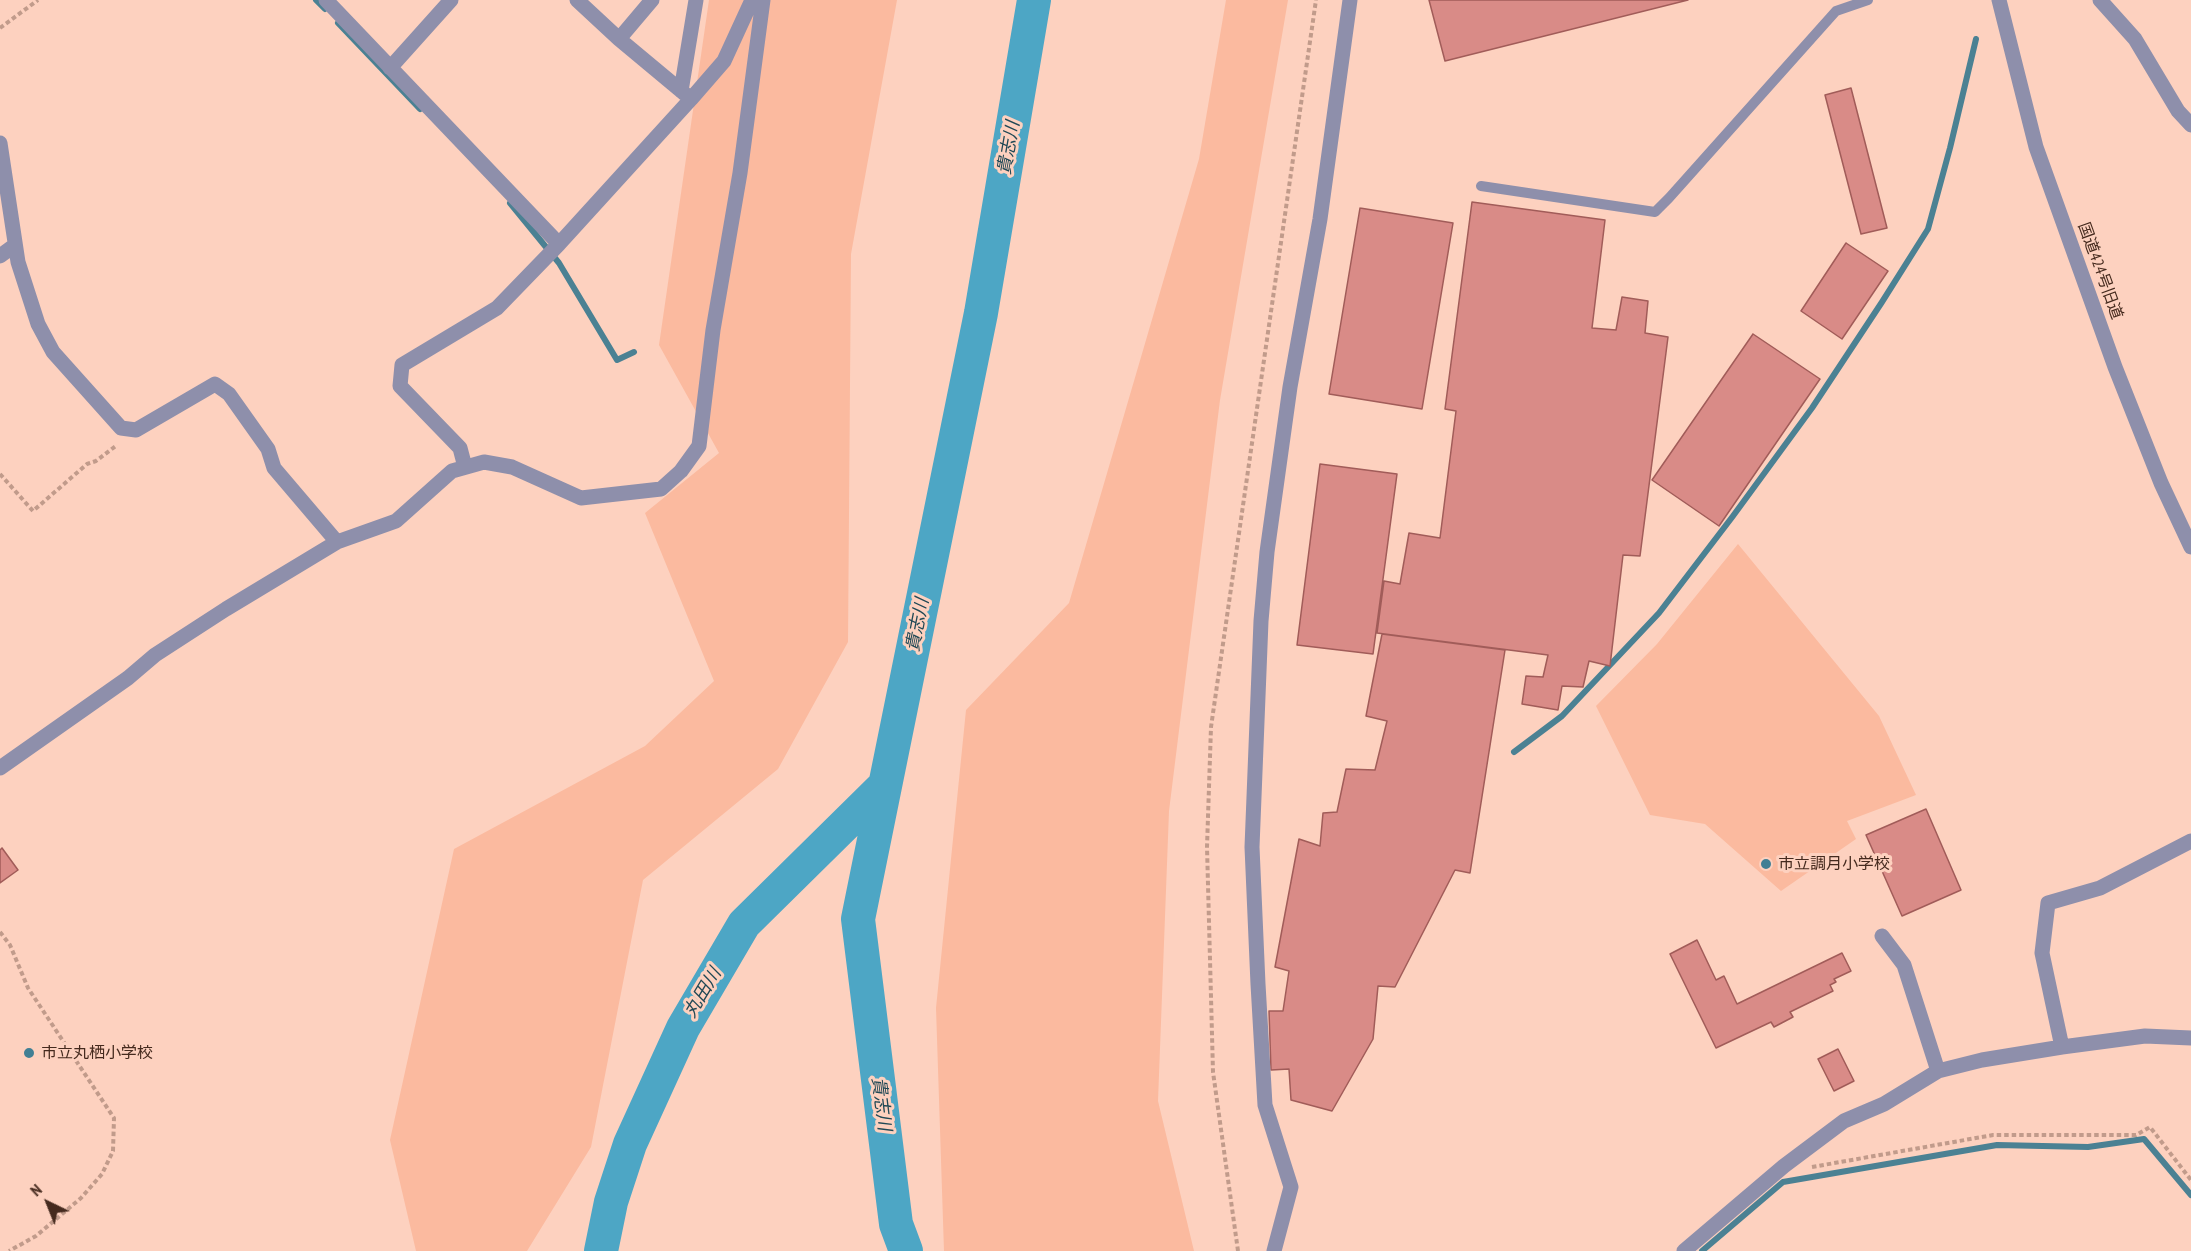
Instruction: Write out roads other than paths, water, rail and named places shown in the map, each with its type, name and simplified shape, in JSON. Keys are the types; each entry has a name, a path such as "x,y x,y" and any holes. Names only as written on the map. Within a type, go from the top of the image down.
{"street":[{"path":"326,0 559,244"},
{"path":"390,68 452,0"},
{"path":"577,0 619,39 686,95"},
{"path":"619,39 652,0"},
{"path":"686,95 696,0"},
{"path":"465,467 460,448 400,386 402,365 497,308 559,244 686,95 724,61 752,0"},
{"path":"0,768 128,678 156,655 337,542 396,521 452,471 484,462 512,467 581,498 661,489 681,471 699,446 714,330 740,172 764,0"},
{"path":"1274,1251 1291,1187 1266,1105 1258,984 1252,847 1261,621 1267,552 1290,387 1320,219 1350,0"},
{"name":"国道424号旧道","path":"1999,0 2036,147 2115,367 2161,483 2191,547"},
{"path":"2100,0 2135,39 2178,111 2191,125"},
{"path":"0,143 18,262 38,324 54,351 121,428 136,430 214,384 229,394 268,449 274,468 337,542"},
{"path":"0,256 15,245"},
{"path":"2062,1047 2042,953 2048,903 2100,888 2191,841"},
{"path":"1882,936 1904,965 1938,1071"},
{"path":"1684,1251 1701,1246 1784,1166 1844,1121 1884,1104 1938,1071 1982,1060 2145,1036 2191,1038"}],"lane":[{"path":"1481,186 1655,212 1836,11 1868,0"}],"waterway":[{"path":"316,0 325,9"},
{"name":"貴志川","path":"906,1251 896,1224 858,919 981,313 1034,0"},
{"path":"338,23 420,109"},
{"path":"1514,752 1562,716 1659,613 1812,408 1882,302 1928,229 1976,39"},
{"path":"510,203 559,263 617,360 634,352"},
{"name":"丸田川","path":"601,1251 611,1202 630,1144 683,1028 744,924 885,785"},
{"path":"1702,1251 1783,1182 1997,1145 2088,1147 2144,1139 2191,1195"}],"place":[{"name":"市立調月小学校","path":"1766,864"},
{"name":"市立丸栖小学校","path":"29,1053"}]}
